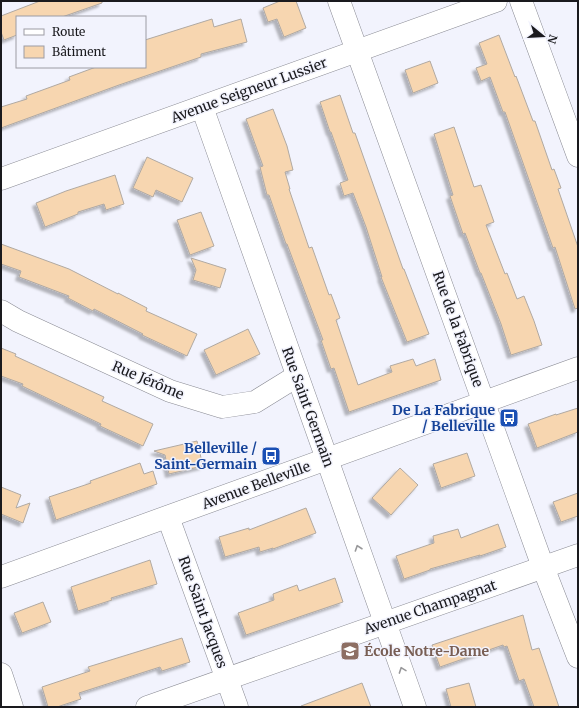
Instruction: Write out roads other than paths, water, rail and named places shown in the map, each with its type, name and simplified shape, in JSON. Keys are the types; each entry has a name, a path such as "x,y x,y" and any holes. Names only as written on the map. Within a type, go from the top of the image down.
{"street":[{"name":"Rue de la Fabrique","path":"339,1 543,568 578,657"},
{"name":"Avenue Seigneur Lussier","path":"1,179 496,1"},
{"path":"521,1 578,156"},
{"name":"Rue Saint Germain","path":"202,107 415,707"},
{"name":"Rue Jérôme","path":"1,311 18,321 170,391 222,407 255,402 297,376"},
{"name":"Avenue Belleville","path":"1,577 578,368"},
{"name":"Rue Saint Jacques","path":"168,517 237,707"},
{"name":"Avenue Champagnat","path":"147,707 578,555"},
{"path":"1,674 12,707"}],"place":[{"name":"De La Fabrique / Belleville","path":"509,418"},
{"name":"Belleville / Saint-Germain","path":"271,456"},
{"name":"École Notre-Dame","path":"350,651"}]}
